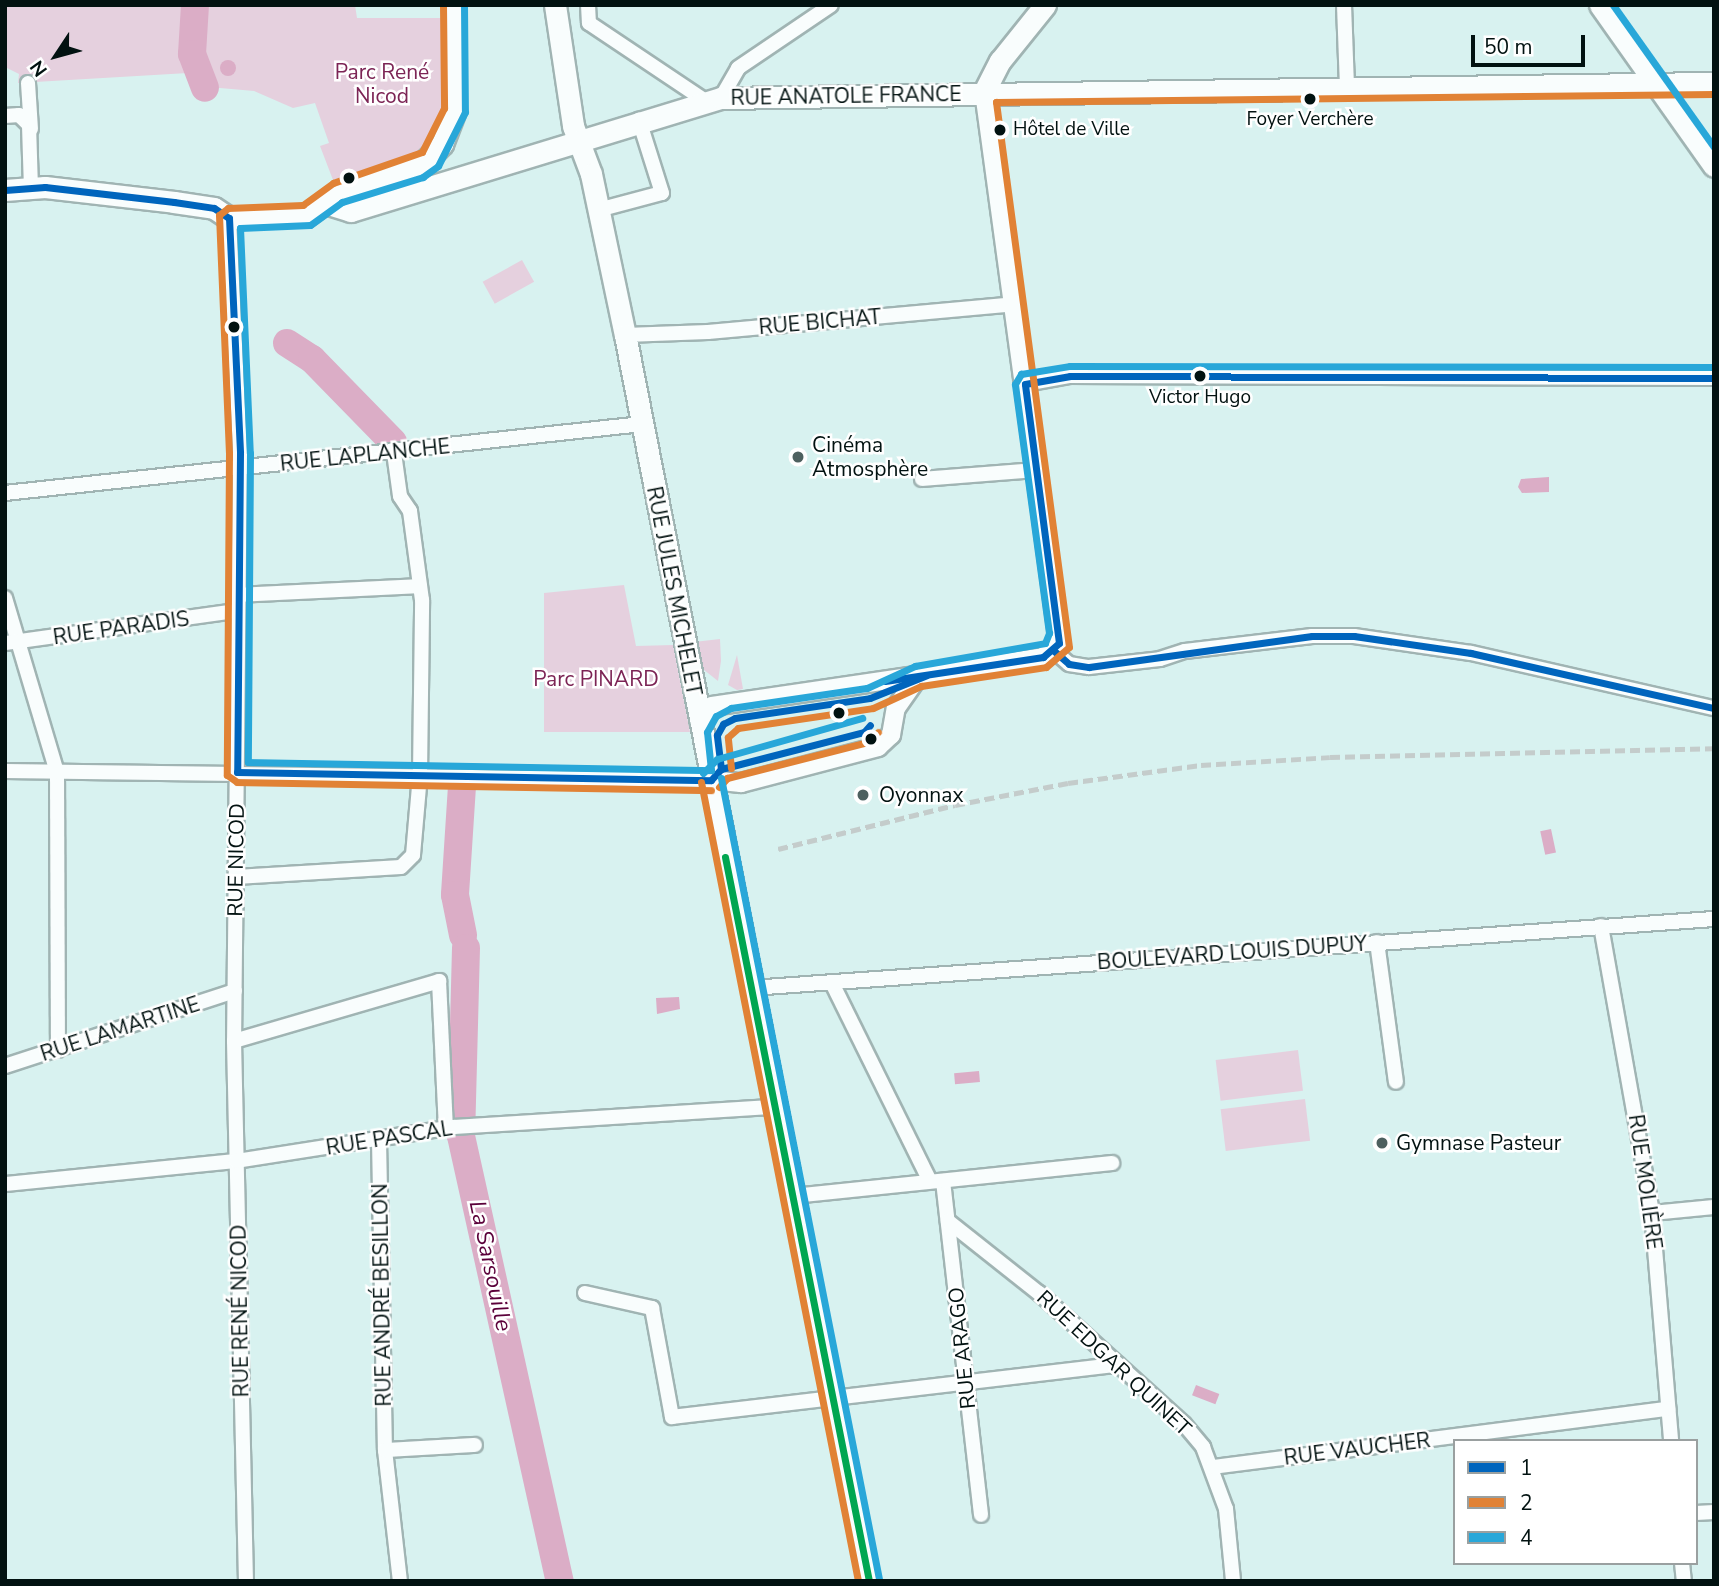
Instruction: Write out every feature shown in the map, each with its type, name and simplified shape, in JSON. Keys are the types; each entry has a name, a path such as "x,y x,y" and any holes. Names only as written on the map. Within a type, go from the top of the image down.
{"main road":[{"path":"5,190 31,188 187,204 214,208 229,218 302,216 345,190 419,167 442,144 455,110 453,5"},
{"name":"RUE JULES MICHELET","path":"555,5 578,140 598,210 625,335 869,1581"},
{"path":"984,92 1000,61 1045,5"},
{"path":"1600,5 1714,166"},
{"name":"RUE ANATOLE FRANCE","path":"325,203 351,211 639,120 714,100 984,92 1714,83"}],"street":[{"path":"588,5 589,23 714,100 738,68 831,5"},
{"path":"1344,5 1347,88"},
{"path":"28,83 32,134 31,188"},
{"path":"699,720 712,706 1043,657 1053,650 1060,634 984,92"},
{"path":"5,116 19,115 32,134"},
{"path":"598,210 662,193 639,120"},
{"name":"RUE NICOD","path":"229,218 240,467 234,1041"},
{"name":"RUE BICHAT","path":"625,335 708,332 1014,304"},
{"path":"1026,384 1070,376 1714,378"},
{"name":"RUE LAPLANCHE","path":"5,493 394,453 642,424"},
{"path":"236,877 401,867 409,862 420,775 420,586 410,510 400,496 394,453"},
{"path":"922,479 1036,470"},
{"path":"239,595 420,586"},
{"path":"5,598 12,643 57,772 58,1050"},
{"name":"RUE PARADIS","path":"12,643 237,611"},
{"path":"1053,650 1069,663 1089,667 1160,659 1185,651 1312,636 1354,636 1471,653 1714,708"},
{"path":"5,771 237,772 711,780 741,783 878,747 891,735 896,708 918,676"},
{"name":"BOULEVARD LOUIS DUPUY","path":"751,988 1714,919"},
{"name":"RUE MOLIÈRE","path":"1601,926 1652,1213 1671,1439"},
{"path":"1377,943 1396,1082"},
{"path":"234,1041 439,981 456,1127"},
{"name":"RUE ARAGO","path":"832,982 936,1181 948,1221 981,1515"},
{"name":"RUE LAMARTINE","path":"5,1066 235,991"},
{"name":"RUE RENÉ NICOD","path":"234,1041 246,1581"},
{"name":"RUE PASCAL","path":"5,1184 236,1161 456,1127 775,1107"},
{"name":"RUE ANDRÉ BESILLON","path":"379,1139 385,1450 400,1581"},
{"path":"793,1196 1112,1163"},
{"path":"1652,1213 1714,1207"},
{"name":"RUE EDGAR QUINET","path":"948,1221 1030,1284 1184,1424 1213,1467 1226,1509 1233,1581"},
{"path":"585,1293 652,1308 672,1417 967,1385 1118,1365"},
{"name":"RUE VAUCHER","path":"1213,1467 1668,1409"},
{"path":"385,1450 475,1445"}],"green space":[{"name":"Parc René Nicod","path":"5,5 355,5 357,18 450,18 449,100 422,154 333,180 320,146 329,143 315,103 293,108 254,91 197,86 188,73 18,83 19,74 5,67"},
{"path":"522,260 534,282 495,304 483,282"},
{"name":"Parc PINARD","path":"624,585 636,646 673,645 690,732 544,732 544,593"},
{"path":"720,639 718,681 699,666 694,642"},
{"path":"737,655 743,689 737,690 728,685"},
{"path":"1298,1050 1303,1091 1221,1101 1216,1060"},
{"path":"1305,1099 1310,1141 1226,1151 1221,1109"}],"shaded area":[{"path":"225,60 231,60 236,68 234,74 225,76 220,71 220,65"},
{"path":"1549,477 1549,492 1522,493 1518,487 1521,479"},
{"path":"1551,829 1556,852 1545,855 1540,831"},
{"path":"679,997 680,1009 657,1014 656,998"},
{"path":"979,1071 980,1082 955,1084 954,1073"},
{"path":"1196,1385 1219,1394 1215,1404 1192,1395"}],"waterway":[{"name":"La Sarsouille","path":"195,5 192,54 205,88"},
{"name":"La Sarsouille","path":"287,343 312,359 393,442"},
{"name":"La Sarsouille","path":"462,786 455,895 463,935"},
{"name":"La Sarsouille","path":"466,948 461,1136 560,1581"}],"railway":[{"path":"778,849 955,805 1068,783 1201,765 1330,757 1714,748"}],"transit line":[{"name":"2","path":"443,5 444,108 422,152 333,183 303,205 228,208 219,215 229,453 227,775 237,782 711,790"},
{"name":"4","path":"464,5 465,112 438,166 423,177 342,202 310,225 240,228 250,453 248,762 711,770"},
{"name":"4","path":"1613,5 1714,147"},
{"name":"2","path":"731,768 728,737 738,728 873,708 921,686 1046,667 1069,647 996,102 1714,94"},
{"name":"1","path":"5,190 45,187 174,202 214,208 229,218"},
{"name":"1","path":"229,218 240,453 237,772"},
{"name":"4","path":"711,770 707,732 716,716 731,708 867,688 915,666 1045,643 1049,633 1015,384 1021,374 1070,366 1714,367"},
{"name":"1","path":"885,681 1043,657 1059,643 1025,384 1070,376 1714,378"},
{"name":"1","path":"1053,650 1069,664 1089,667 1312,636 1354,636 1471,653 1714,708"},
{"name":"1","path":"721,769 717,735 723,724 735,718 870,698 927,675"},
{"name":"4","path":"703,773 717,759 862,718"},
{"name":"1","path":"711,780 721,769 864,732 870,725"},
{"name":"2","path":"719,787 727,778 868,742 878,732"},
{"name":"1","path":"237,772 711,780"},
{"name":"4","path":"721,778 879,1579"},
{"name":"2","path":"701,782 858,1581"},
{"path":"725,857 869,1581"}],"place":[{"name":"Foyer Verchère","path":"1310,99"},
{"name":"Hôtel de Ville","path":"1000,130"},
{"name":"Victor Hugo","path":"1200,376"},
{"name":"Cinéma Atmosphère","path":"798,457"},
{"name":"Oyonnax","path":"863,795"},
{"name":"Gymnase Pasteur","path":"1382,1143"}]}
